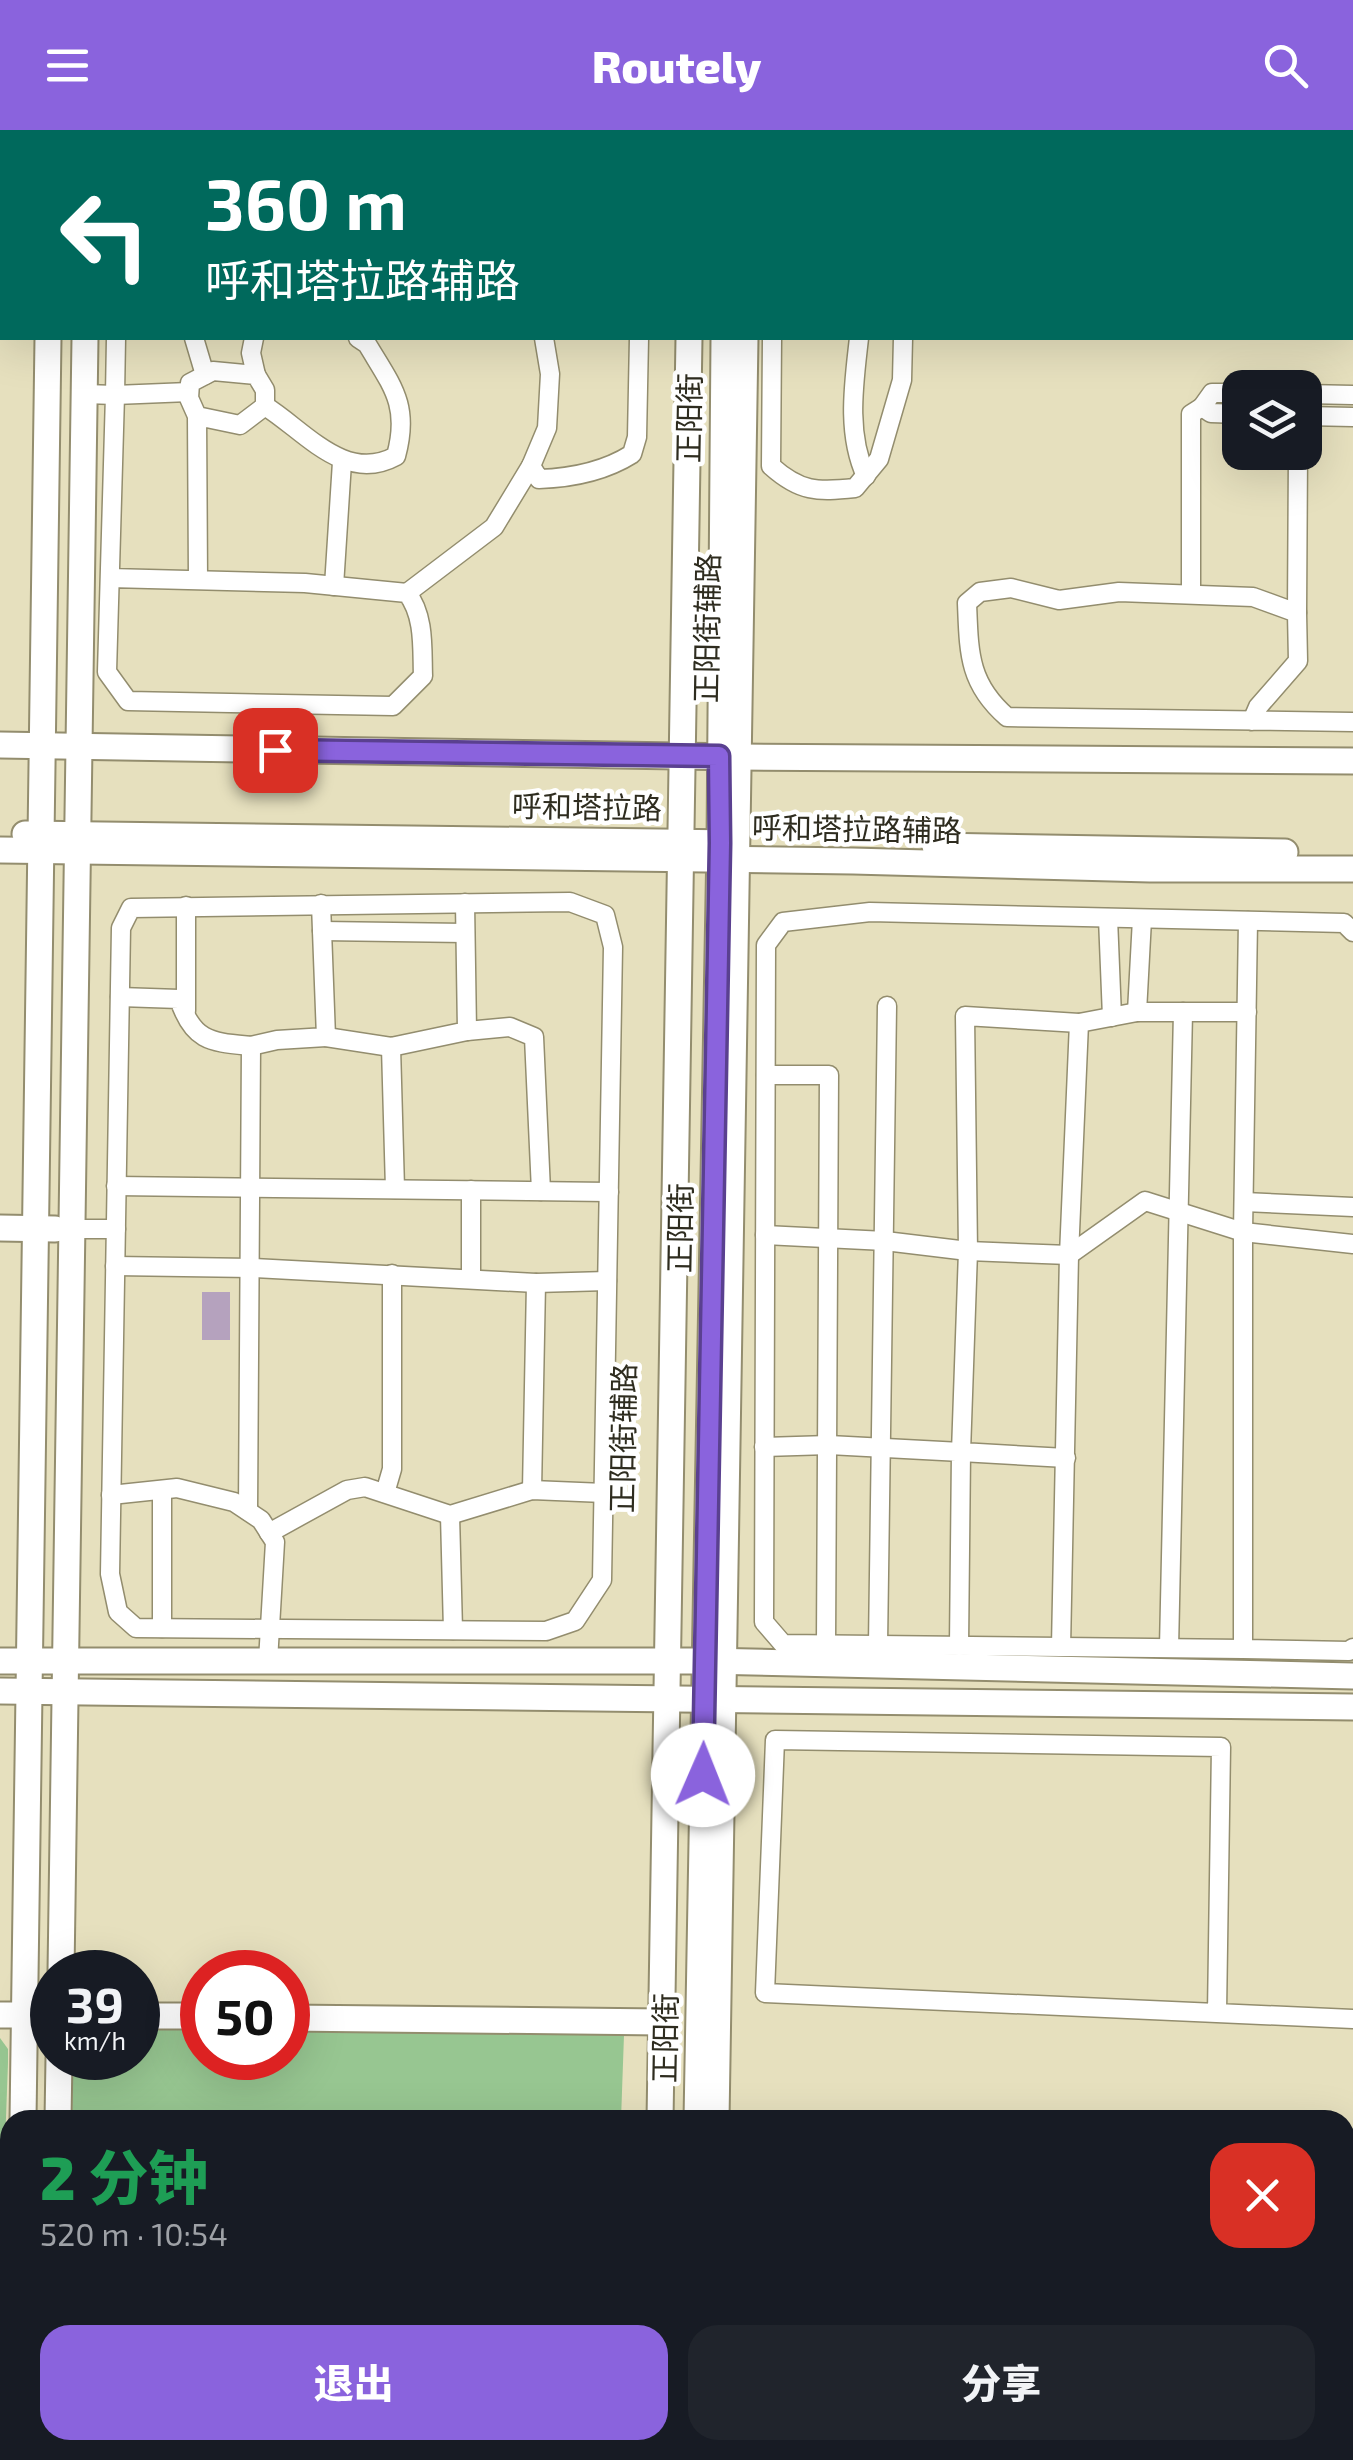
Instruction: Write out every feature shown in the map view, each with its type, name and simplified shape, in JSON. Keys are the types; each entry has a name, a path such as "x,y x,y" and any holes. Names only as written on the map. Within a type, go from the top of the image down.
{"street":[{"path":"48,340 40,843 66,1660 61,1950"},
{"path":"23,2110 12,2015 29,1662 79,844 85,340"},
{"path":"110,578 334,586 406,594 414,602 422,634 422,676 393,706 128,702 107,672 116,340"},
{"path":"195,340 205,375"},
{"path":"254,340 251,353 256,375 265,390 265,406"},
{"path":"265,406 342,462 380,465 396,456 402,434 400,401 361,340"},
{"path":"406,594 494,527 531,466 547,428 550,374 544,340"},
{"path":"531,466 539,479 554,479 612,466 632,454 637,436 639,340"},
{"name":"正阳街辅路","path":"672,340 674,762"},
{"path":"659,2110 654,2022 674,762 689,340"},
{"name":"正阳街","path":"697,2110 715,1698 729,852 724,340"},
{"name":"正阳街辅路","path":"729,763 746,340"},
{"path":"772,340 770,466 792,486 824,491 856,488 879,459 902,380 903,340"},
{"path":"860,340 852,407 856,454 866,476"},
{"path":"198,579 197,416 188,398 190,383 213,371 256,375"},
{"path":"84,394 189,392"},
{"path":"1191,594 1191,414 1212,393 1222,393"},
{"path":"1322,394 1353,395"},
{"path":"197,416 240,425 265,406"},
{"path":"1202,406 1211,413 1222,413"},
{"path":"1322,416 1353,417"},
{"path":"334,586 342,462"},
{"path":"1252,720 1258,707 1298,661 1298,470"},
{"path":"1297,613 1252,597 1118,592 1059,600 1011,588 980,592 967,603 969,652 984,697 1007,717 1353,722"},
{"path":"0,745 40,754"},
{"name":"呼和塔拉路","path":"0,762 40,754 729,763 1353,778"},
{"path":"729,763 1353,761"},
{"name":"呼和塔拉路","path":"0,834 40,843 674,852"},
{"path":"0,850 40,843"},
{"name":"呼和塔拉路辅路","path":"674,852 1150,869 1353,869"},
{"path":"729,852 1353,853"},
{"path":"570,902 606,916 613,947 602,1580 575,1620 546,1630 136,1628 118,1612 110,1574 121,928 130,908 321,904 570,902"},
{"path":"465,903 467,1031"},
{"path":"321,904 326,1037"},
{"path":"186,906 186,1021"},
{"path":"1353,932 1344,924 870,912 783,922 766,945 764,1447 764,1622 783,1644 1349,1651 1353,1648"},
{"path":"1108,918 1112,1017"},
{"path":"1138,1012 1142,919"},
{"path":"1242,1650 1248,921"},
{"path":"322,931 465,933"},
{"path":"120,997 179,1000 186,1021 209,1042 251,1046 326,1037 391,1046 510,1027 534,1037 541,1191"},
{"path":"878,1645 887,1006"},
{"path":"959,1646 960,1452 968,1251 966,1016 1079,1023 1138,1012 1247,1012"},
{"path":"1169,1648 1183,1012"},
{"path":"1061,1647 1069,1255 1079,1023"},
{"path":"248,1511 251,1046"},
{"path":"391,1046 395,1190"},
{"path":"766,1075 829,1075 826,1644"},
{"path":"116,1186 609,1192"},
{"path":"471,1190 471,1277"},
{"path":"765,1234 1069,1255 1145,1201 1243,1232 1353,1244"},
{"path":"1244,1202 1353,1207"},
{"path":"0,1228 116,1229"},
{"path":"115,1266 252,1268 536,1283 608,1281"},
{"path":"385,1493 392,1470 392,1274"},
{"path":"532,1490 536,1283"},
{"path":"764,1447 829,1445 1066,1458"},
{"path":"269,1533 346,1490 365,1487 450,1515 532,1490 604,1493"},
{"path":"111,1495 178,1488 234,1502 261,1520 274,1542 268,1661"},
{"path":"162,1490 162,1628"},
{"path":"450,1515 453,1630"},
{"path":"0,1661 714,1661 1353,1676"},
{"path":"0,1691 1353,1707"},
{"path":"715,1698 716,2110"},
{"path":"1216,2013 1221,1747 776,1740 765,1993 1216,2013 1353,2019"},
{"path":"310,2018 654,2022"},
{"path":"645,2110 654,2022"},
{"path":"58,2110 59,2080"}],"green space":[{"path":"160,2029 180,2029 180,2080 310,2080 310,2031 624,2035 621,2110 72,2110 73,2080 160,2080"},
{"path":"0,2038 8,2049 8,2063 6,2110 0,2110"}],"building":[{"path":"202,1292 230,1292 230,1340 202,1340"}],"route":[{"path":"275,750 719,756 703,1775"}]}
